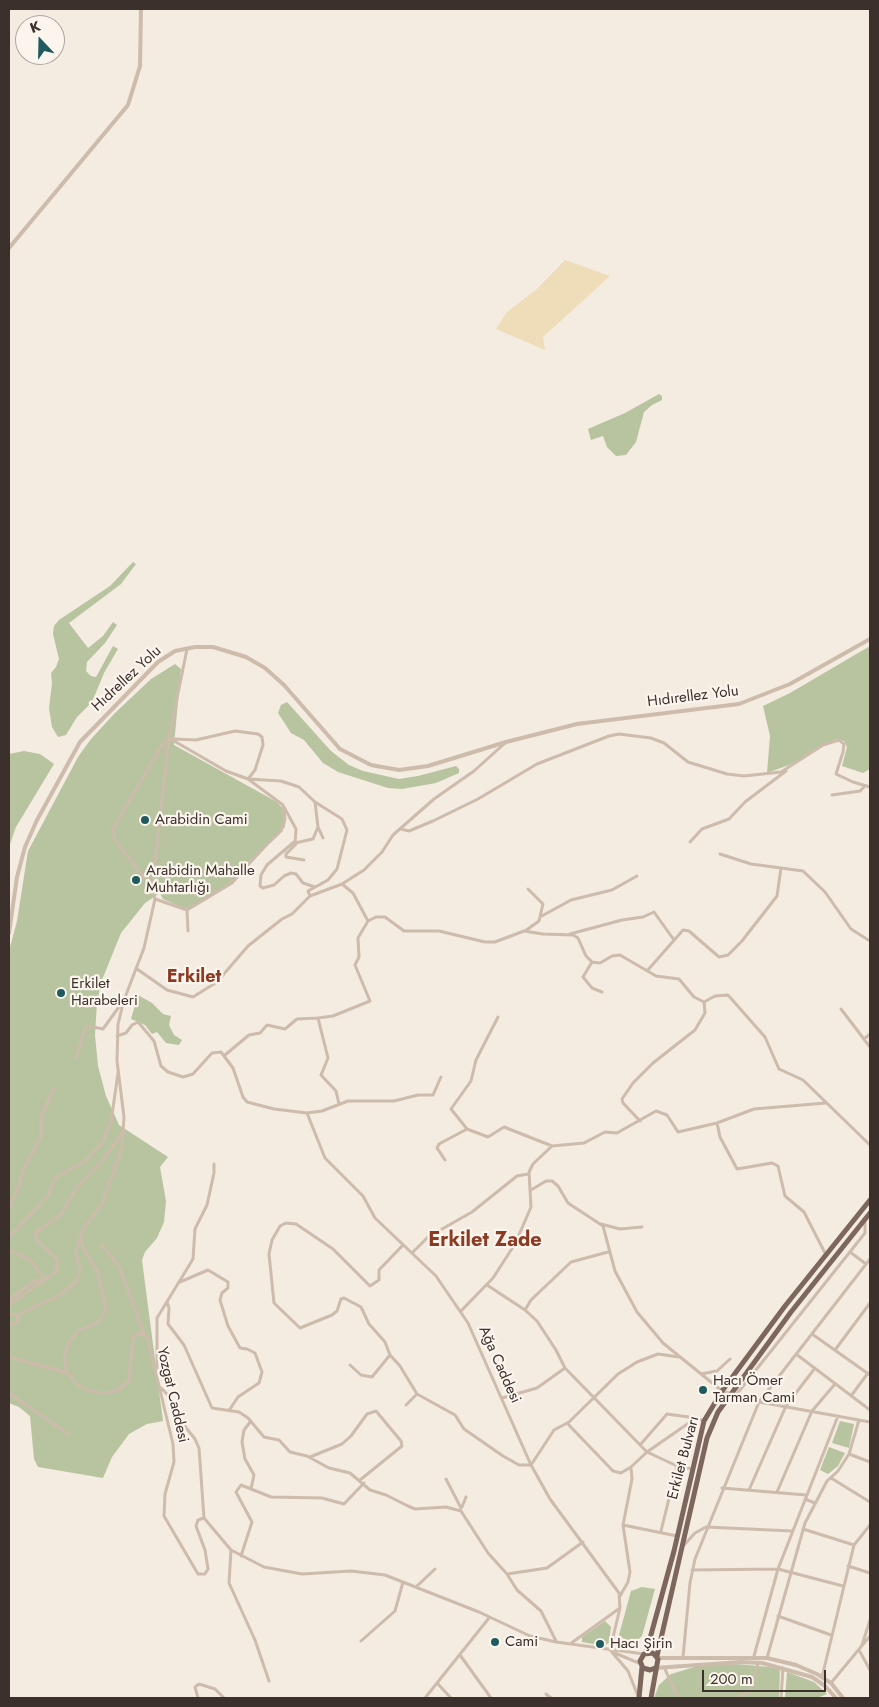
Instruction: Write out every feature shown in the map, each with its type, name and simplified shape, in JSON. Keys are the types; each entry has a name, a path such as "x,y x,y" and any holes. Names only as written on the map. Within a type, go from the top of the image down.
{"main road":[{"name":"Erkilet Bulvarı","path":"645,1653 678,1536 704,1421 722,1390 870,1200"},
{"name":"Erkilet Bulvarı","path":"657,1657 707,1438 718,1412 734,1395 792,1312 870,1213"},
{"path":"639,1698 645,1653 654,1653 658,1664 655,1668 650,1698"},
{"path":"642,1666 648,1670 655,1668"}],"street":[{"path":"9,248 128,105 140,66 141,9"},
{"name":"Hıdırellez Yolu","path":"506,742 589,722 718,708 745,702 790,684 870,638"},
{"name":"Hıdrellez Yolu","path":"9,933 17,877 25,847 37,820 80,742 87,732 158,662 170,653 187,648 207,646 226,649 258,664 284,685 336,745 354,757 377,766 399,770 428,766 506,742"},
{"path":"9,1314 18,1316 60,1295 76,1282 80,1270 76,1253 81,1236 84,1228 102,1204 120,1156 124,1130 118,1070 117,1036 124,1000 137,969 155,900 152,888 169,738 187,648"},
{"path":"152,888 116,842 113,832 162,745 169,738 196,740 235,731 258,734 262,739 263,745 255,770 248,779"},
{"path":"401,829 409,831 433,821 478,799 537,764 614,735 632,734 658,740 685,760 727,774 766,775 790,768"},
{"path":"169,738 226,771 248,779 290,783 303,790 315,802 342,820 347,830 337,869 328,880 308,892 310,896"},
{"path":"690,842 702,829 729,819 745,802 823,745 839,740 844,744 836,774 870,787"},
{"path":"137,969 167,990 192,997 217,982 248,946 282,918 292,914 310,896 342,884 374,861 393,835 434,800 474,771 506,742"},
{"path":"248,779 284,807 296,829 295,843 286,856 304,860"},
{"path":"832,795 860,791 865,786"},
{"path":"315,802 318,827 323,838"},
{"path":"186,910 212,893 229,885 258,853 279,834 285,822 284,807"},
{"path":"316,887 304,883 296,874 291,873 284,876 274,885 264,888 260,886 261,875 267,865 295,843 313,839 318,827"},
{"path":"720,854 751,864 803,872 825,892 851,929 870,941"},
{"path":"647,971 682,931 686,930 719,957 728,955 742,941 777,896 781,868"},
{"path":"540,917 571,900 612,890 637,876"},
{"path":"342,884 354,893 368,922"},
{"path":"117,1036 126,1033 132,1025 138,1022 154,1041 161,1066 168,1072 183,1077 193,1074 214,1052 225,1054 249,1035 260,1033 267,1025 285,1029 297,1019 333,1016 370,1001 355,965 359,957 358,938 368,922 376,917 385,917 404,931 439,931 484,942 495,942 524,931 539,921 543,904 528,889"},
{"path":"155,900 186,910"},
{"path":"186,910 188,931"},
{"path":"524,931 543,934 570,934 626,919 643,918 654,912 674,940"},
{"path":"570,934 578,938 586,956 592,962 600,963 612,956 620,955 659,977 678,979 694,997 704,1002"},
{"path":"592,962 583,977 592,988 602,992"},
{"path":"704,1002 715,996 728,995 765,1037 779,1069 803,1080 870,1145"},
{"path":"76,1058 85,1028 88,1026 103,1029 124,1000"},
{"path":"640,1121 623,1103 622,1099 633,1083 653,1063 695,1030 704,1016 704,1002"},
{"path":"841,1009 870,1047"},
{"path":"498,1017 476,1060 471,1081 451,1108 467,1129 488,1137 504,1127 552,1146 584,1143 605,1132 620,1132 656,1111 668,1116 678,1132 717,1123 739,1114 762,1108 826,1103"},
{"path":"318,1018 328,1058 321,1075 336,1091 339,1104"},
{"path":"864,1039 870,1034"},
{"path":"225,1054 233,1068 246,1102 274,1109 307,1113 322,1111 352,1100 394,1101 418,1095 433,1095 441,1077"},
{"path":"9,1237 48,1196 55,1178 85,1161 104,1142 112,1122 118,1070"},
{"path":"9,1209 24,1170 41,1137 41,1116 54,1089"},
{"name":"Ağa Caddesi","path":"307,1113 325,1158 363,1196 375,1218 436,1276 461,1311 478,1343 531,1465 550,1499 583,1542 620,1597"},
{"path":"717,1123 720,1138 737,1169 772,1163 778,1166 785,1196 804,1212 826,1255"},
{"path":"444,1160 437,1148 439,1144 467,1129"},
{"path":"9,1305 57,1271 58,1261 37,1240 35,1233 61,1214 77,1187 101,1162 124,1130"},
{"path":"461,1311 487,1285 505,1261 520,1235 530,1207 531,1190 528,1174 533,1164 552,1146"},
{"path":"157,1374 156,1322 160,1311 193,1259 195,1229 207,1205 214,1173 214,1164"},
{"path":"412,1253 428,1237 472,1212 517,1176 528,1174"},
{"path":"531,1190 546,1181 552,1181 568,1203 601,1224 620,1229 642,1227"},
{"path":"734,1395 866,1233 866,1219"},
{"path":"403,1245 379,1270 380,1280 370,1286 333,1249 296,1224 288,1222 281,1225 269,1249 274,1303 300,1328 332,1316 338,1308 341,1299 344,1298 361,1307 369,1324 385,1342 390,1354 400,1366 417,1394 455,1415 464,1429 519,1465 531,1465 554,1430 567,1423 618,1374 637,1362 658,1354 680,1357"},
{"path":"601,1224 604,1229 608,1252 618,1278 637,1312 656,1336 722,1390 759,1402 870,1422"},
{"path":"68,1372 64,1358 69,1342 79,1330 99,1322 106,1309 98,1272 83,1248 81,1236"},
{"path":"101,1245 118,1266 144,1334"},
{"path":"9,1250 30,1260 45,1279"},
{"path":"525,1310 534,1298 548,1287 571,1262 608,1252"},
{"path":"850,1252 866,1264"},
{"path":"682,1657 692,1570 706,1527 759,1402 870,1260"},
{"path":"180,1282 206,1270 224,1277 228,1282 228,1288 222,1293 220,1300 228,1326 240,1348 247,1349 255,1354 262,1372 259,1383 238,1397 230,1409"},
{"path":"9,1300 34,1281 45,1279"},
{"path":"487,1285 525,1310 537,1321 553,1344 565,1368 647,1452 677,1466 693,1470"},
{"path":"167,1302 169,1308 168,1324 184,1345 210,1406 230,1409 242,1414 266,1438 279,1440 290,1452 309,1457 325,1466 346,1472 360,1480 370,1490 415,1508 446,1507 461,1510"},
{"path":"835,1350 870,1303"},
{"path":"9,1325 18,1321 18,1316"},
{"name":"Yozgat Caddesi","path":"68,1372 78,1385 89,1392 107,1393 120,1390 129,1379 133,1337 138,1333 144,1334 148,1338 171,1428 174,1453 173,1467 164,1501 164,1516 195,1572 201,1575 207,1571 208,1562 196,1524 198,1520 206,1519"},
{"path":"812,1334 869,1374 851,1396"},
{"path":"350,1365 361,1375 372,1378 390,1354"},
{"path":"796,1354 870,1410"},
{"path":"9,1357 68,1372"},
{"path":"701,1374 718,1371 730,1359"},
{"path":"502,1398 537,1388 565,1368"},
{"path":"749,1490 786,1406 815,1368"},
{"path":"776,1492 812,1411 835,1384"},
{"path":"161,1388 167,1394 175,1414 195,1438 199,1448 206,1519 230,1550 264,1567 294,1573 359,1571 403,1582 522,1634 556,1642 645,1653"},
{"path":"9,1393 68,1434"},
{"path":"406,1405 417,1394"},
{"path":"309,1457 342,1444 351,1436 367,1414 376,1412 401,1441 402,1446 360,1480"},
{"path":"640,1445 667,1414 704,1421"},
{"path":"754,1656 778,1569 838,1416"},
{"path":"567,1423 613,1471 621,1473 631,1467 647,1452 696,1418"},
{"path":"766,1658 803,1529 827,1481 849,1454 859,1420"},
{"path":"251,1421 244,1430 242,1442 243,1455 254,1475 251,1488"},
{"path":"849,1454 870,1462"},
{"path":"661,1531 677,1466"},
{"path":"610,1650 620,1608 620,1597 628,1582 630,1572 623,1525 632,1479 631,1467"},
{"path":"831,1478 870,1502"},
{"path":"446,1479 461,1510 488,1553 507,1574 517,1590 540,1608 556,1642"},
{"path":"241,1556 252,1522 236,1492 242,1484 276,1497 322,1498 344,1504 364,1483"},
{"path":"722,1488 806,1495"},
{"path":"461,1510 466,1497"},
{"path":"804,1499 815,1503"},
{"path":"623,1525 661,1531 678,1536"},
{"path":"822,1677 854,1545 870,1525"},
{"path":"682,1550 692,1536 706,1527 792,1531"},
{"path":"803,1529 854,1545"},
{"path":"507,1574 547,1568 583,1542"},
{"path":"230,1550 229,1583 255,1640 269,1681"},
{"path":"848,1566 870,1573"},
{"path":"416,1587 435,1569"},
{"path":"692,1570 778,1569 843,1586"},
{"path":"361,1641 395,1611 403,1582"},
{"path":"569,1644 620,1608"},
{"path":"778,1616 832,1635"},
{"path":"425,1698 489,1618"},
{"path":"862,1646 870,1620"},
{"path":"831,1683 870,1636"},
{"path":"610,1650 642,1666"},
{"path":"610,1650 628,1671 639,1698"},
{"path":"859,1650 870,1670"},
{"path":"460,1654 491,1698"},
{"path":"657,1657 754,1656 766,1658 796,1665 822,1677 831,1683 843,1698"},
{"path":"655,1668 758,1663 783,1668 816,1680 836,1698"},
{"path":"737,1698 750,1691 758,1663"},
{"path":"664,1667 678,1698"},
{"path":"781,1698 783,1668"},
{"path":"437,1683 451,1698"},
{"path":"198,1698 195,1688 200,1684 215,1689 224,1698"},
{"path":"546,1694 550,1698"}],"green space":[{"path":"659,394 662,396 662,400 644,412 636,442 626,455 616,456 607,447 603,436 591,440 588,429 625,413"},
{"path":"133,562 136,564 121,584 69,623 88,648 103,636 113,622 117,625 105,643 87,662 86,671 91,676 96,677 113,646 118,649 104,673 92,702 77,717 66,735 58,737 52,727 49,708 52,683 51,673 59,659 53,634 54,626 59,620 110,586"},
{"path":"870,646 870,769 863,773 842,766 847,747 844,741 836,739 789,765 767,773 770,736 763,706 790,693"},
{"path":"175,664 181,669 174,745 277,802 286,812 285,827 235,881 189,908 185,909 163,899 160,893 145,903 121,933 102,980 97,1002 95,1035 98,1066 106,1096 119,1125 168,1157 160,1167 166,1201 164,1222 157,1238 145,1252 142,1260 163,1421 147,1424 129,1434 112,1457 103,1478 38,1467 34,1459 30,1416 19,1407 9,1403 9,951 17,921 28,851 78,757 91,739 115,713 151,679"},
{"path":"287,702 331,751 349,765 363,771 399,779 456,766 459,769 459,773 436,783 402,789 388,788 338,772 323,763 304,740 291,733 278,713 281,705"},
{"path":"24,751 40,754 54,764 16,827 9,847 9,754"},
{"path":"138,995 152,1003 163,1014 171,1016 169,1025 174,1035 182,1040 179,1045 166,1043 157,1032 152,1034 145,1025 131,1019"},
{"path":"840,1421 854,1424 849,1448 832,1443"},
{"path":"829,1447 845,1453 838,1466 828,1474 820,1470"},
{"path":"642,1587 655,1589 642,1636 632,1645 619,1635 631,1591"},
{"path":"605,1621 611,1627 609,1643 604,1646 582,1642 582,1637"},
{"path":"736,1664 780,1668 779,1698 654,1698 659,1685 671,1674 698,1666"},
{"path":"787,1672 814,1682 827,1694 817,1698 785,1698"}],"sand":[{"path":"565,260 610,276 543,337 545,350 496,329 507,312 537,289"}],"place":[{"name":"Arabidin Cami","path":"145,820"},
{"name":"Arabidin Mahalle Muhtarlığı","path":"136,880"},
{"name":"Erkilet Harabeleri","path":"61,993"},
{"name":"Hacı Ömer Tarman Cami","path":"703,1390"},
{"name":"Cami","path":"495,1642"},
{"name":"Hacı Şirin","path":"600,1644"}],"district":[{"name":"Erkilet","path":"194,978"},
{"name":"Erkilet Zade","path":"485,1241"}]}
